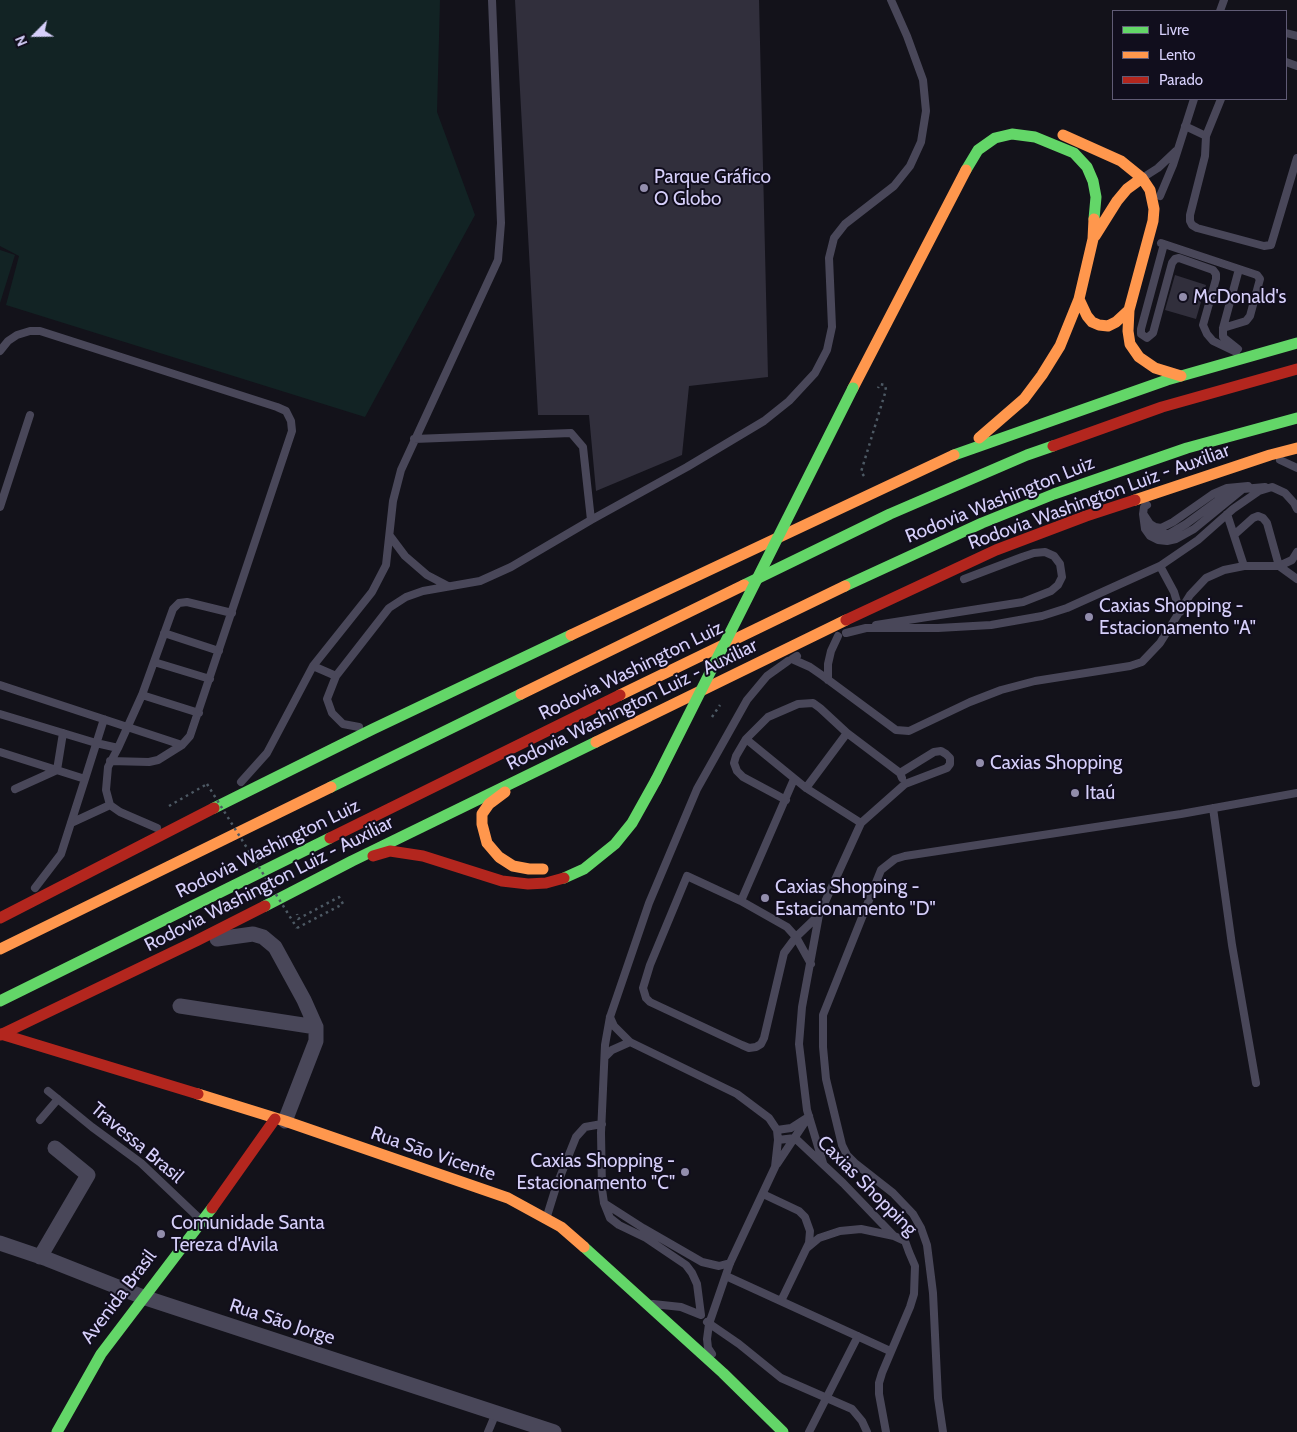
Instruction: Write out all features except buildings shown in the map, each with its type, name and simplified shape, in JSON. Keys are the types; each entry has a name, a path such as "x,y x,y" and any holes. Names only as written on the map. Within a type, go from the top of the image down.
{"main road":[{"path":"1054,131 1111,156 1126,165 1142,178 1150,190 1154,209 1153,222 1130,310 1128,331 1133,351 1148,365 1181,376"},
{"path":"586,852 610,833 650,780 970,162 986,143 1003,135 1022,134 1065,149 1081,160 1090,174 1095,189 1093,239 1079,298 1060,346 1024,399 1000,422 964,450"},
{"path":"1093,239 1117,201 1127,189 1142,178"},
{"path":"1079,298 1087,316 1092,322 1099,325 1108,326 1130,310"},
{"path":"0,918 166,832 373,729 964,450 1181,376 1297,343"},
{"name":"Rodovia Washington Luiz","path":"0,949 890,514 1045,448 1162,407 1297,369"},
{"name":"Rodovia Washington Luiz","path":"0,1001 605,702 810,603 982,523 1054,494 1187,448 1297,418"},
{"path":"1206,454 1297,425"},
{"name":"Rodovia Washington Luiz - Auxiliar","path":"0,1034 196,941 352,861 675,703 900,594 996,550 1086,516 1270,455 1297,448"},
{"path":"732,601 768,530"},
{"path":"996,550 1018,530"},
{"path":"352,861 390,852 423,856 502,881 528,884 546,883 565,878 584,869 603,856 632,823 715,637"},
{"path":"524,778 489,804 482,814 482,824 488,843 499,857 513,866 529,869 556,866"},
{"path":"167,846 212,810"},
{"path":"40,929 130,873"},
{"name":"Rua Sāo Vicente","path":"0,1034 280,1120 508,1198 547,1218 561,1228 722,1373 783,1432"},
{"name":"Avenida Brasil","path":"57,1432 100,1354 280,1120"}],"street":[{"path":"196,941 254,934 263,937 275,947 304,1000 316,1027"},
{"path":"180,1006 316,1027"},
{"name":"Avenida Brasil","path":"280,1120 316,1041 316,1027"},
{"path":"40,1257 88,1174 55,1148"},
{"name":"Rua São Jorge","path":"0,1243 143,1297 554,1432"}],"lane":[{"path":"212,810 255,768 267,753 313,666 372,592 386,565 393,501 401,470 498,260 501,223 492,0"},
{"path":"373,729 343,724 332,713 327,699 336,676 389,608 423,591 480,580 511,567 764,421 789,401 815,373 827,350 832,327 829,258 834,238 845,224 894,186 910,166 921,142 926,111 923,80 891,0"},
{"path":"1154,209 1168,179 1194,100"},
{"path":"1221,100 1206,136 1205,156 1190,215 1192,225 1197,228 1268,246 1274,241 1297,158"},
{"path":"1185,126 1206,136"},
{"path":"1142,178 1158,168 1178,150"},
{"path":"1149,237 1164,244 1257,275 1260,279 1250,316 1246,321 1223,328"},
{"path":"1164,244 1141,334 1147,338 1153,333 1172,263 1175,259 1179,258 1213,270 1216,274 1203,325 1213,341 1247,357"},
{"path":"1239,269 1223,328 1223,337 1247,357"},
{"path":"0,351 8,341 17,335 30,331 40,331 268,404 286,411 291,421 292,431 190,736 182,745 158,760 148,762 110,761"},
{"path":"0,507 30,415"},
{"path":"414,439 571,433 583,447 591,520"},
{"path":"1270,455 1297,468"},
{"path":"1177,486 1157,496 1144,507 1145,529 1150,536 1158,540 1176,539 1194,529 1243,489 1254,487"},
{"path":"1143,514 1150,524 1161,528 1174,522 1206,498 1235,486 1272,487 1285,493 1297,509"},
{"path":"884,625 958,628 991,625 1042,616 1067,608 1160,566 1198,540 1247,498 1259,491 1272,487"},
{"path":"1227,514 1244,566"},
{"path":"1234,535 1253,518 1258,516 1263,518 1267,523 1279,566 1297,579"},
{"path":"390,536 405,556 427,575 448,586"},
{"path":"830,639 866,628 1023,602 1051,591 1058,585 1062,577 1060,564 1054,556 1045,552 1022,557 958,581"},
{"path":"792,659 810,667 896,730 909,731 970,702 1007,689 1035,681 1130,666 1142,662 1160,643 1198,585 1206,578 1224,570 1244,566 1279,566 1292,560 1297,552"},
{"path":"1160,566 1174,592 1180,612"},
{"path":"166,832 120,812 110,805 106,790 110,761 128,728 142,696 173,609 179,603 188,602 232,613"},
{"path":"813,637 904,602"},
{"path":"164,633 219,651"},
{"path":"828,680 829,658 838,636"},
{"path":"701,1315 697,1284 686,1265 646,1238 619,1225 610,1218 604,1203 602,1189 602,1124 606,1033 648,903 697,789 744,704 754,690 767,676 807,651"},
{"path":"154,662 210,679"},
{"path":"313,666 336,676"},
{"path":"0,685 182,745"},
{"path":"142,696 198,713"},
{"path":"786,800 743,776 737,771 734,763 746,739 768,717 806,702 813,703 820,708 847,733 900,773 905,784"},
{"path":"0,714 118,748"},
{"path":"16,910 54,865 60,854 104,719"},
{"path":"57,770 63,733"},
{"path":"806,788 847,733"},
{"path":"746,739 806,788 860,823"},
{"path":"811,964 796,937 780,922 741,901 687,876 650,965 643,988 646,998 650,1002 749,1048 761,1044 784,953 796,937 819,915 860,823 905,784 947,768 950,764 950,758 941,751 934,752 900,773"},
{"path":"0,752 85,779"},
{"path":"15,789 57,770"},
{"path":"741,901 794,779"},
{"path":"943,1432 938,1398 933,1293 927,1245 914,1214 893,1193 847,1155 842,1145 826,1079 823,1015 876,878 887,864 895,858 1297,793"},
{"path":"71,823 110,805"},
{"path":"1213,808 1232,946 1256,1083"},
{"name":"Caxias Shopping","path":"809,1116 799,1044 802,1007 819,915"},
{"path":"610,1017 619,1032 630,1042 737,1094 769,1118 777,1130"},
{"path":"606,1056 612,1050 630,1042"},
{"name":"Travessa Brasil","path":"48,1091 146,1167 202,1222"},
{"path":"40,1120 58,1099"},
{"path":"809,1116 823,1163"},
{"name":"Caxias Shopping","path":"775,1167 778,1140 777,1130 791,1128 809,1116"},
{"name":"Caxias Shopping","path":"722,1373 708,1348 709,1324 730,1263 762,1194 775,1167 809,1116"},
{"path":"547,1218 556,1187 576,1137 585,1127 602,1124"},
{"name":"Caxias Shopping","path":"778,1140 795,1138 823,1163 894,1236 904,1241 915,1266 914,1294 890,1351 880,1383 879,1394 886,1432"},
{"path":"762,1194 799,1212 805,1217 809,1226 810,1236 805,1250 781,1301"},
{"path":"604,1203 672,1246 702,1262 719,1266 730,1263"},
{"path":"610,1218 615,1209"},
{"path":"805,1250 820,1238 840,1230 861,1229 894,1236"},
{"path":"667,1253 672,1246"},
{"path":"726,1276 890,1351"},
{"path":"646,1304 681,1307 701,1315 709,1324 739,1344 781,1378 852,1410 862,1421 867,1432"},
{"path":"809,1432 858,1336"},
{"path":"488,1432 496,1413"}],"path":[{"path":"875,492 862,472 886,390 884,385 880,384 876,392"},
{"path":"711,719 724,699"},
{"path":"207,784 297,928 343,904 339,897 298,919 296,914 304,910"},
{"path":"320,902 336,894 326,874"}],"shaded area":[{"path":"0,0 440,0 437,112 475,215 365,417 6,305 19,256 0,246"},
{"path":"0,250 15,255 0,303"}],"traffic: fast":[{"path":"966,170 978,150 995,138 1012,134 1035,137 1074,153 1087,167 1093,181 1096,197 1094,219"},
{"path":"954,455 1167,380 1297,343"},
{"path":"656,780 853,388"},
{"path":"845,586 982,523 1054,494 1187,448 1297,418"},
{"path":"744,585 890,514 1027,455 1053,446"},
{"path":"214,808 373,729 571,635"},
{"path":"331,787 521,694"},
{"path":"265,906 352,861 596,742"},
{"path":"564,878 584,869 615,844 632,823 656,780"},
{"path":"0,1001 330,838"},
{"path":"57,1432 101,1354 212,1208"},
{"path":"584,1247 723,1373 783,1432"}],"traffic: slow":[{"path":"1063,135 1121,161 1142,178 1150,190 1154,209 1153,221 1129,310 1128,331 1130,344 1139,357 1155,368 1181,376"},
{"path":"853,388 966,170"},
{"path":"1095,236 1117,201 1127,189 1142,178"},
{"path":"979,438 1024,399 1060,346 1079,299 1093,239 1094,219"},
{"path":"1079,299 1087,316 1092,322 1099,325 1108,326 1116,322 1129,310"},
{"path":"1135,500 1270,455 1297,448"},
{"path":"571,635 954,455"},
{"path":"521,694 744,585"},
{"path":"620,695 845,586"},
{"path":"596,742 846,620"},
{"path":"0,949 331,787"},
{"path":"505,792 489,804 482,814 482,824 487,843 499,857 513,866 543,869"},
{"path":"198,1094 285,1121 508,1198 561,1227 584,1247"}],"traffic: jam":[{"path":"1053,446 1162,407 1297,369"},
{"path":"846,620 996,550 1086,516 1135,500"},
{"path":"330,838 620,695"},
{"path":"0,918 214,808"},
{"path":"373,856 390,851 423,856 502,881 528,884 546,883 564,878"},
{"path":"0,1035 265,906"},
{"path":"1,1034 198,1094"},
{"path":"212,1208 275,1119"}],"place":[{"name":"Parque Gráfico O Globo","path":"644,188"},
{"name":"McDonald's","path":"1183,297"},
{"name":"Caxias Shopping - Estacionamento \"A\"","path":"1089,617"},
{"name":"Caxias Shopping","path":"980,763"},
{"name":"Itaú","path":"1075,793"},
{"name":"Caxias Shopping - Estacionamento \"D\"","path":"765,898"},
{"name":"Caxias Shopping - Estacionamento \"C\"","path":"685,1172"},
{"name":"Comunidade Santa Tereza d'Avila","path":"161,1234"}]}
